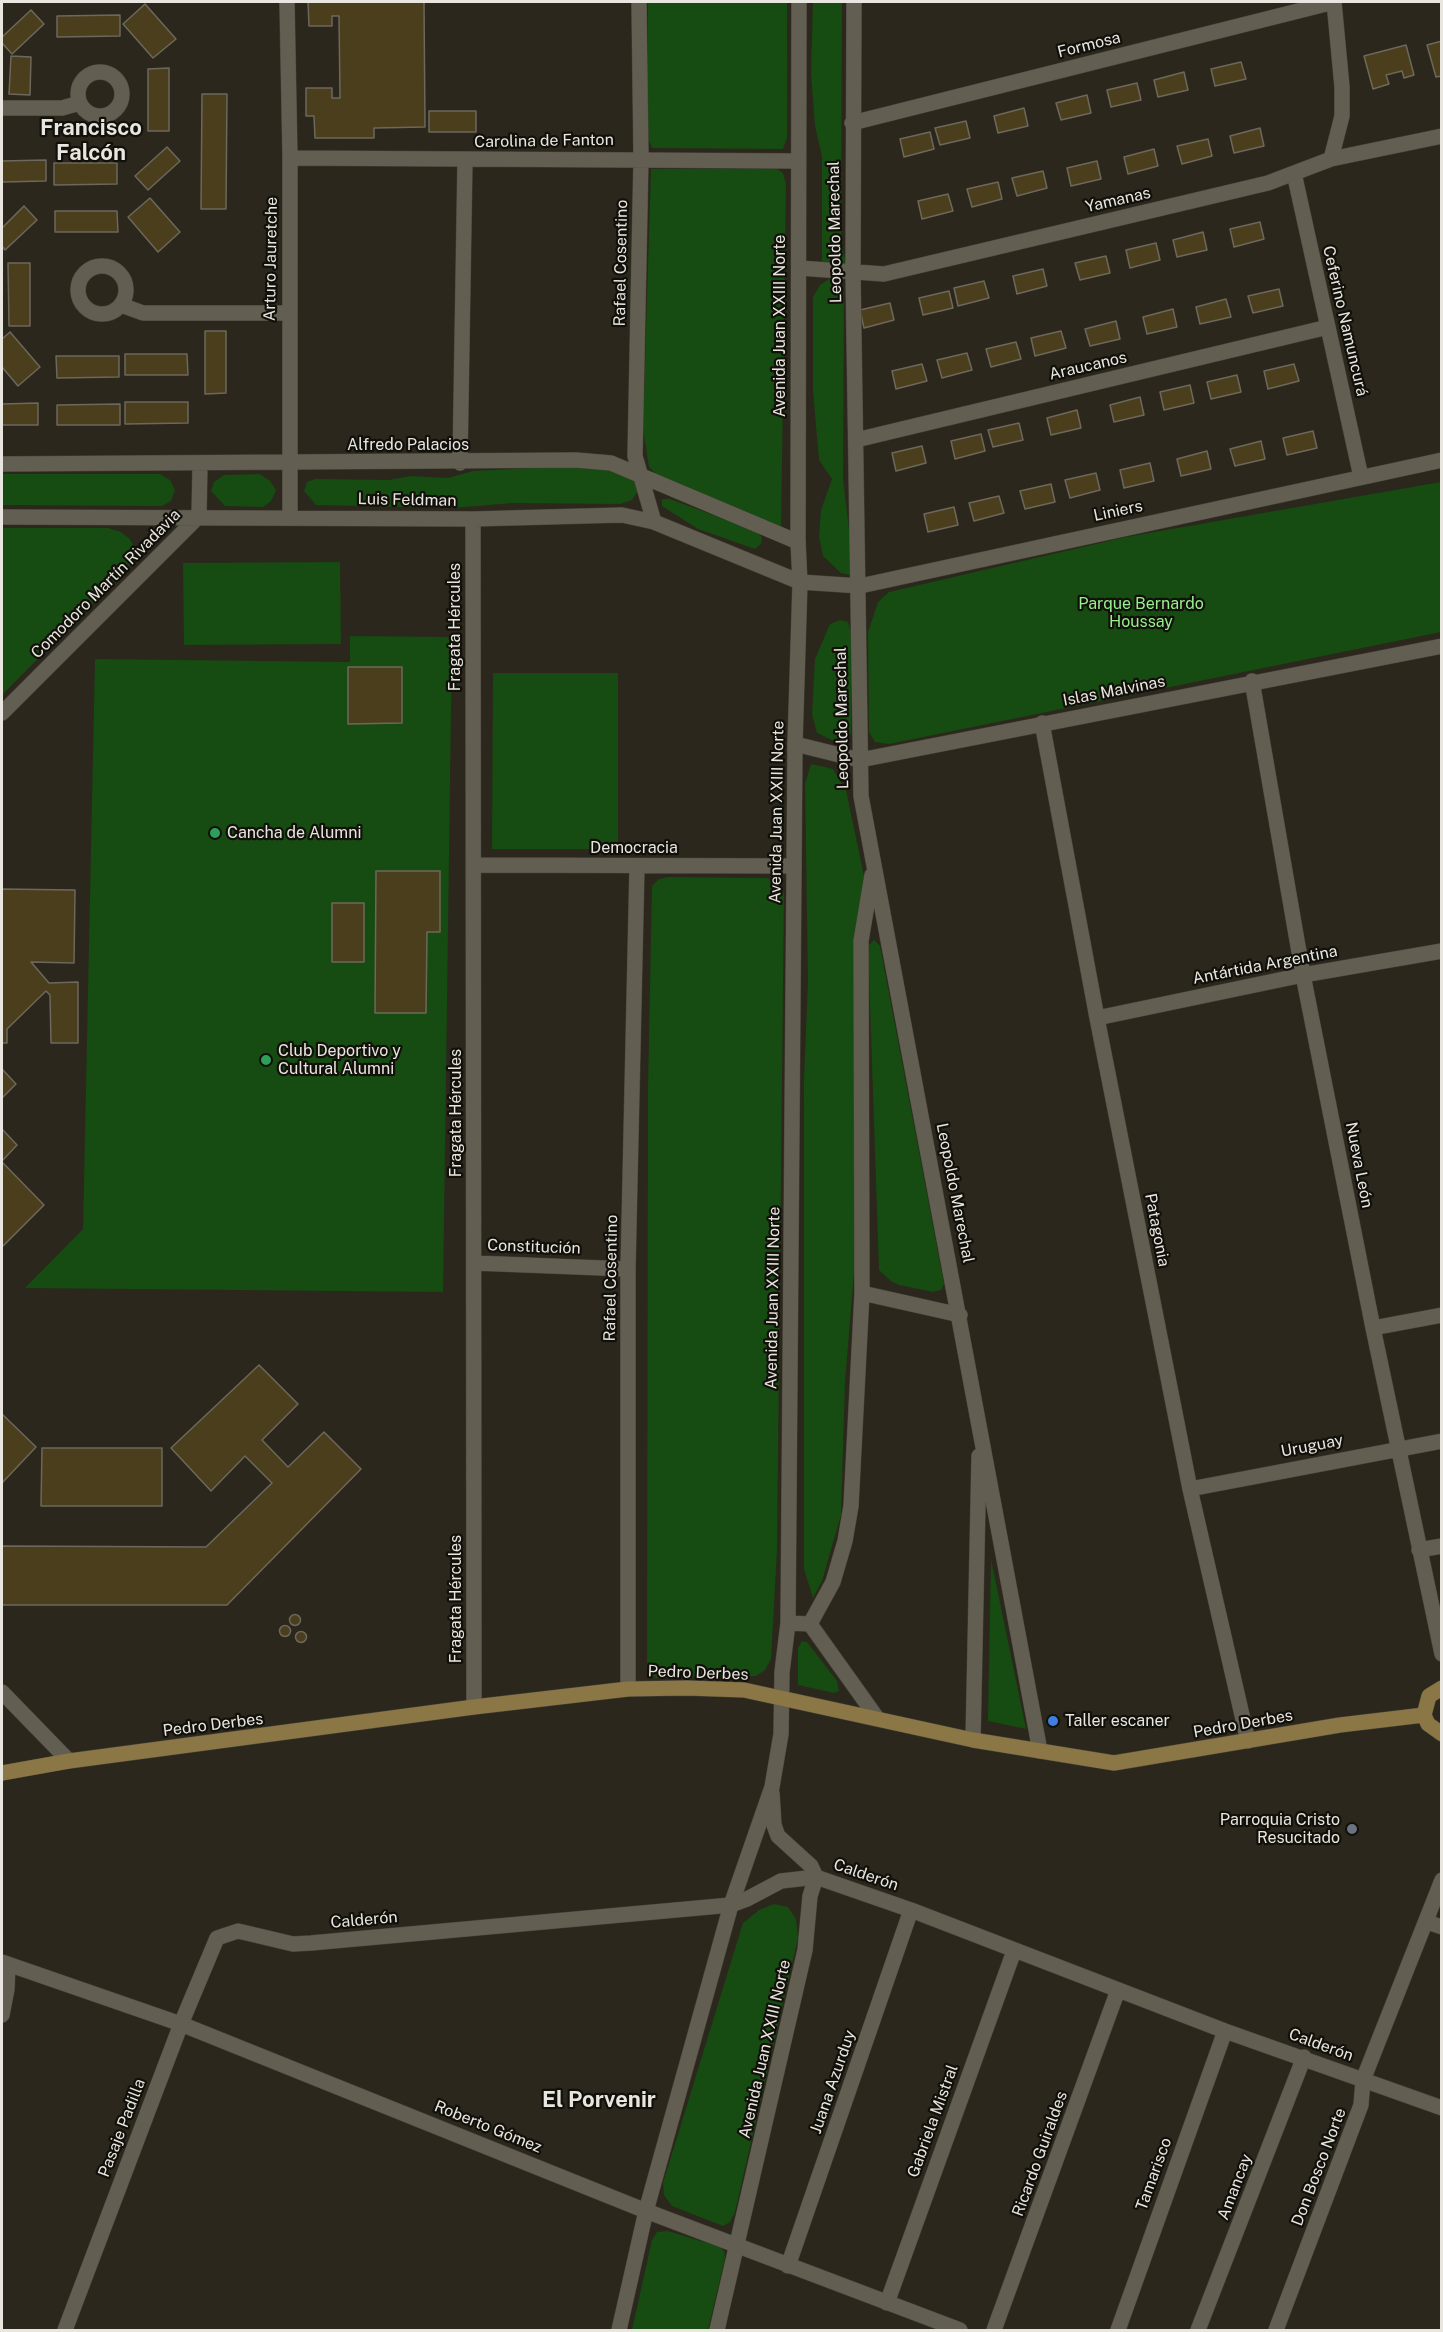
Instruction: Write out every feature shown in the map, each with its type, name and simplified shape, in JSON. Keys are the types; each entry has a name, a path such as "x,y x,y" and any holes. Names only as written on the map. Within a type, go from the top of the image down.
{"main road":[{"path":"1442,1688 1429,1696 1424,1715 1428,1724 1442,1734"},
{"name":"Pedro Derbes","path":"2,1773 69,1761 474,1707 628,1689 744,1690 973,1740 1114,1763 1341,1725 1424,1715"}],"street":[{"name":"Arturo Jauretche","path":"287,2 290,158 288,313 290,517"},
{"name":"Rafael Cosentino","path":"639,2 641,158 635,456 654,522"},
{"name":"Avenida Juan XXIII Norte","path":"619,2331 646,2211 744,1861 772,1787 781,1734 782,1672 788,1623 795,744 800,582 798,542 799,2"},
{"name":"Leopoldo Marechal","path":"854,2 853,272 860,586 861,796 1040,1751"},
{"name":"Formosa","path":"852,123 1334,2"},
{"path":"1331,159 1341,116 1342,87 1334,2"},
{"path":"2,108 62,108 80,104"},
{"name":"Yamanas","path":"799,268 884,274 1268,183 1331,159 1442,136"},
{"name":"Carolina de Fanton","path":"290,158 465,160 641,158 798,161"},
{"path":"460,463 465,160"},
{"name":"Ceferino Namuncurá","path":"1294,173 1361,477"},
{"path":"121,305 143,313 288,313"},
{"name":"Araucanos","path":"856,440 1328,327"},
{"name":"Alfredo Palacios","path":"2,464 460,463 576,460 611,463 798,542"},
{"name":"Liniers","path":"800,582 860,586 1442,460"},
{"name":"Comodoro Martín Rivadavia","path":"2,713 199,516 200,464"},
{"name":"Luis Feldman","path":"2,517 199,516 473,519 622,515 654,522 800,582"},
{"name":"Fragata Hércules","path":"473,519 474,1707"},
{"name":"Islas Malvinas","path":"795,744 860,760 1252,681 1442,646"},
{"name":"Nueva León","path":"1252,681 1303,975 1373,1328 1442,1654"},
{"name":"Patagonia","path":"1042,723 1097,1018 1190,1489 1248,1741"},
{"name":"Democracia","path":"474,865 794,866"},
{"path":"810,1624 832,1581 845,1542 851,1506 862,1293 861,941 874,866"},
{"name":"Rafael Cosentino","path":"628,1689 628,1269 637,867"},
{"name":"Antártida Argentina","path":"1097,1018 1303,975 1442,951"},
{"name":"Constitución","path":"474,1263 628,1269"},
{"path":"862,1293 960,1316"},
{"path":"1373,1328 1442,1315"},
{"name":"Leopoldo Marechal","path":"973,1740 980,1423"},
{"name":"Uruguay","path":"1190,1489 1442,1441"},
{"path":"1419,1550 1442,1546"},
{"path":"788,1623 810,1624"},
{"path":"810,1624 877,1718"},
{"path":"2,1692 69,1761"},
{"name":"Avenida Juan XXIII Norte","path":"717,2331 806,1950 810,1896 816,1877 811,1866 778,1836 774,1825 772,1787"},
{"name":"Calderón","path":"217,1938 238,1931 293,1944 311,1943 731,1905 781,1881 816,1877 912,1910 1225,2031 1304,2057 1442,2108"},
{"name":"Don Bosco Norte","path":"1276,2331 1361,2105 1363,2080 1434,1925 1442,1880"},
{"name":"Juana Azurduy","path":"788,2266 912,1910"},
{"name":"Pasaje Padilla","path":"64,2331 181,2025 217,1938"},
{"name":"Gabriela Mistral","path":"887,2303 1014,1951"},
{"path":"2,2015 7,1989 5,1963"},
{"name":"Roberto Gómez","path":"5,1963 181,2025 646,2211 960,2331"},
{"name":"Ricardo Guiraldes","path":"994,2331 1118,1990"},
{"name":"Tamarisco","path":"1118,2331 1225,2031"},
{"name":"Amancay","path":"1198,2331 1304,2057"}],"green space":[{"path":"648,2 787,2 787,138 783,149 652,148 648,138"},
{"path":"813,2 842,2 841,241 846,263 822,263 822,156 815,126 811,74"},
{"path":"776,168 783,173 786,184 781,530 658,476 649,467 643,429 651,169"},
{"path":"829,279 839,282 844,293 843,479 854,571 851,575 841,573 823,556 819,537 821,510 832,479 819,460 813,391 813,297 820,285"},
{"path":"551,467 603,468 637,482 638,491 632,500 620,504 513,503 453,508 316,505 304,491 307,482 315,479 389,480 411,476 448,478 473,471"},
{"path":"2,474 160,474 170,480 175,490 171,501 162,506 2,505"},
{"path":"260,474 270,481 276,490 271,501 263,507 225,506 211,491 214,482 224,475"},
{"name":"Parque Bernardo Houssay","path":"1441,482 1441,632 889,744 875,742 869,732 868,632 878,602 889,592 1126,537"},
{"path":"662,499 670,499 754,530 762,537 761,544 755,549 698,529 662,506"},
{"path":"2,528 108,528 121,532 130,539 135,549 134,560 125,571 2,695"},
{"path":"340,562 341,644 184,645 183,563"},
{"path":"840,620 848,622 851,632 851,733 847,739 832,740 817,733 812,714 815,659 830,624"},
{"name":"Club Deportivo y Cultural Alumni","path":"350,636 452,637 443,1292 25,1288 83,1229 95,659 350,662"},
{"path":"493,673 618,673 618,849 492,849"},
{"path":"811,764 833,769 846,790 864,876 856,936 857,1236 845,1382 841,1515 822,1581 813,1598 804,1569 804,1080 808,981 805,784"},
{"path":"668,877 766,878 777,881 784,893 777,1550 771,1659 765,1670 756,1676 656,1678 649,1673 647,1667 648,1088 652,886 659,879"},
{"path":"874,940 880,946 944,1284 941,1290 933,1292 899,1285 879,1270 868,946"},
{"path":"991,1559 1026,1729 988,1721"},
{"path":"802,1641 807,1642 837,1681 839,1691 834,1693 798,1685 798,1648"},
{"path":"774,1904 788,1907 796,1919 798,1938 735,2212 730,2222 723,2226 672,2206 664,2195 663,2183 743,1923 759,1910"},
{"path":"668,2231 720,2247 724,2251 725,2258 708,2330 632,2330 652,2240 657,2232"}],"building":[{"path":"308,2 424,2 425,127 374,128 374,138 315,138 314,116 306,116 306,88 332,88 332,98 340,98 339,16 332,16 332,26 309,26"},
{"path":"145,4 176,39 153,58 123,24"},
{"path":"31,10 44,24 12,54 2,43 2,37"},
{"path":"120,15 120,36 57,37 57,16"},
{"path":"1442,41 1442,76 1436,77 1427,45"},
{"path":"1406,45 1414,75 1404,78 1402,71 1386,75 1389,84 1373,89 1364,56"},
{"path":"11,56 31,57 30,95 9,94"},
{"path":"1241,62 1246,79 1215,86 1211,69"},
{"path":"169,68 169,131 148,131 148,69"},
{"path":"1184,72 1188,90 1158,97 1154,80"},
{"path":"1137,83 1141,100 1111,107 1107,90"},
{"path":"202,94 227,94 226,209 201,209"},
{"path":"1087,95 1091,113 1061,120 1056,103"},
{"path":"1024,108 1028,126 998,133 994,116"},
{"path":"429,111 476,111 476,132 429,132"},
{"path":"966,121 970,138 940,145 935,128"},
{"path":"1260,128 1264,146 1234,153 1230,136"},
{"path":"930,132 934,149 904,157 900,139"},
{"path":"1208,139 1212,156 1182,164 1177,146"},
{"path":"167,147 180,161 148,190 135,176"},
{"path":"1154,149 1158,166 1128,174 1124,157"},
{"path":"46,160 46,181 2,182 2,161"},
{"path":"1097,161 1101,179 1071,186 1067,168"},
{"path":"54,163 117,163 117,184 54,185"},
{"path":"1043,171 1047,188 1017,196 1012,178"},
{"path":"998,182 1002,199 972,207 967,189"},
{"path":"948,194 953,211 922,219 918,201"},
{"path":"150,198 180,232 158,252 128,217"},
{"path":"24,206 37,220 5,250 2,246 2,228"},
{"path":"55,211 117,211 118,232 55,232"},
{"path":"1260,222 1264,239 1234,247 1230,229"},
{"path":"1203,232 1207,250 1177,257 1173,240"},
{"path":"1156,243 1160,260 1130,268 1126,250"},
{"path":"1106,256 1110,273 1080,280 1075,263"},
{"path":"8,263 30,263 30,326 9,326"},
{"path":"1043,269 1047,286 1017,294 1013,276"},
{"path":"984,281 989,298 958,306 954,288"},
{"path":"1279,289 1283,306 1253,313 1248,296"},
{"path":"949,291 953,308 923,315 919,298"},
{"path":"1226,299 1231,317 1200,324 1196,307"},
{"path":"890,303 894,320 864,328 860,310"},
{"path":"1173,309 1177,327 1147,334 1143,317"},
{"path":"1116,321 1120,339 1090,346 1085,329"},
{"path":"205,331 226,331 226,393 205,394"},
{"path":"1061,331 1066,348 1035,356 1031,338"},
{"path":"10,332 40,367 18,386 2,367 2,339"},
{"path":"1016,342 1021,359 991,367 986,349"},
{"path":"967,353 972,370 942,378 937,360"},
{"path":"125,354 187,354 188,375 125,375"},
{"path":"56,356 119,356 119,377 57,378"},
{"path":"922,364 927,381 896,389 892,371"},
{"path":"1294,364 1299,381 1268,389 1264,371"},
{"path":"1237,375 1241,392 1211,399 1207,382"},
{"path":"1190,385 1194,403 1164,410 1160,392"},
{"path":"1140,397 1144,415 1114,422 1110,405"},
{"path":"125,402 188,402 188,423 125,424"},
{"path":"38,403 38,425 2,425 2,404"},
{"path":"120,404 120,425 57,425 57,405"},
{"path":"1077,410 1081,428 1051,435 1047,418"},
{"path":"1019,423 1023,440 993,447 988,430"},
{"path":"1313,431 1317,448 1287,455 1283,438"},
{"path":"981,434 985,451 955,459 951,441"},
{"path":"1261,441 1265,459 1235,466 1230,449"},
{"path":"922,446 926,463 896,471 892,453"},
{"path":"1207,451 1211,469 1181,476 1177,459"},
{"path":"1150,463 1154,481 1124,488 1120,470"},
{"path":"1096,473 1100,490 1070,498 1065,480"},
{"path":"1051,484 1055,502 1025,509 1020,491"},
{"path":"999,496 1004,513 974,521 969,503"},
{"path":"954,507 958,525 928,532 924,514"},
{"path":"348,667 402,667 402,723 348,724"},
{"name":"Club Deportivo y Cultural Alumni","path":"376,871 440,871 440,932 427,932 426,1013 375,1013"},
{"path":"2,889 75,890 74,963 31,962 49,983 78,982 78,1043 51,1043 50,995 46,991 7,1029 7,1043 2,1043"},
{"path":"332,903 364,903 364,962 332,962"},
{"path":"2,1069 16,1084 2,1098"},
{"path":"2,1129 17,1145 2,1161"},
{"path":"2,1162 44,1205 2,1247"},
{"path":"259,1365 298,1404 262,1440 288,1467 324,1432 361,1469 227,1605 2,1605 2,1546 206,1547 272,1483 245,1456 211,1491 171,1448"},
{"path":"2,1414 36,1447 2,1483"},
{"path":"42,1448 162,1448 162,1506 41,1506"},
{"path":"295,1614 301,1620 295,1626 289,1620"},
{"path":"285,1625 291,1631 285,1637 279,1631"},
{"path":"301,1631 307,1637 301,1643 295,1637"}],"place":[{"name":"Cancha de Alumni","path":"215,833"},
{"name":"Club Deportivo y Cultural Alumni","path":"266,1060"},
{"name":"Taller escaner","path":"1053,1721"},
{"name":"Parroquia Cristo Resucitado","path":"1352,1829"}],"district":[{"name":"Francisco Falcón","path":"91,140"},
{"name":"El Porvenir","path":"599,2100"}]}
